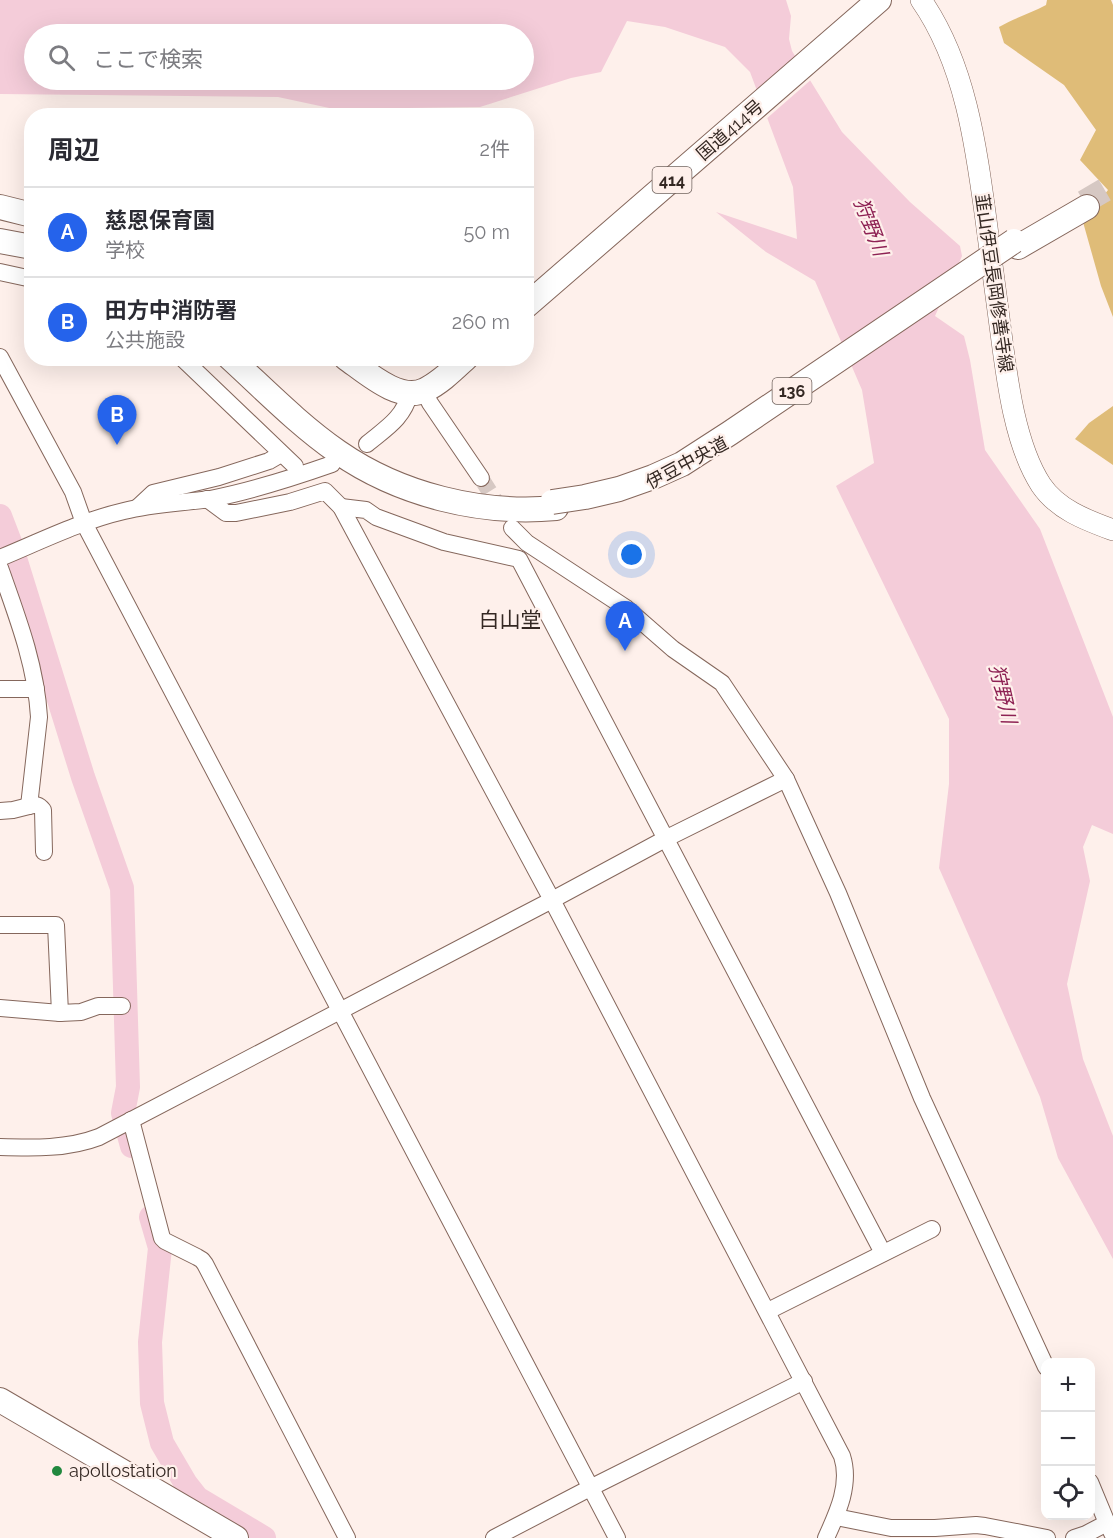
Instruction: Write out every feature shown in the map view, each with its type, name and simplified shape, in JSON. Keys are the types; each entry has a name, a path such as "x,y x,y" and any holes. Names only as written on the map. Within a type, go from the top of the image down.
{"highway":[{"name":"国道414号","path":"534,299 879,0"},
{"name":"伊豆中央道","path":"249,366 344,447 387,471 429,488 467,497 554,505 586,503 620,495 657,482 684,469 735,438 1016,244 1086,204"},
{"path":"0,207 24,213"},
{"path":"0,234 24,238"},
{"path":"0,241 24,246"},
{"name":"伊豆中央道","path":"239,366 321,440 360,466 384,478 427,494 490,508 538,510 554,505"},
{"path":"358,366 388,387 417,392 446,376 457,366"},
{"path":"0,1401 236,1538"}],"main road":[{"name":"韮山伊豆長岡修善寺線","path":"921,0 933,17 953,62 970,122 981,182 1008,390 1024,449 1042,486 1054,500 1080,518 1113,530"}],"street":[{"path":"0,272 24,277"},
{"path":"0,357 73,492 84,523 617,1538"},
{"path":"190,366 295,466"},
{"path":"366,444 393,422 417,392 430,403 481,478"},
{"path":"138,507 153,493 229,474 269,461 281,454"},
{"path":"0,558 84,523 138,507 235,494 280,483 332,464"},
{"path":"207,499 226,513 236,513 290,502 325,491 341,507 552,900 842,1456 846,1480 836,1517 826,1538"},
{"path":"341,507 366,510 376,517 444,542 519,559 883,1253"},
{"path":"512,528 527,543 627,608 673,649 722,683 786,779 838,893 922,1098 1042,1358"},
{"path":"0,568 22,631 36,689 39,717 30,806"},
{"path":"0,689 36,689"},
{"path":"0,1147 47,1147 76,1144 99,1137 667,838 786,779"},
{"path":"0,812 36,804 40,806 44,810 44,852"},
{"path":"0,925 56,925 60,1013"},
{"path":"0,1008 60,1013 81,1012 104,1005 122,1006"},
{"path":"131,1120 162,1238 202,1260 205,1264 347,1538"},
{"path":"768,1311 932,1230"},
{"path":"494,1538 804,1382"},
{"path":"1074,1538 1110,1529 1095,1494"},
{"path":"836,1517 891,1528 976,1525 1047,1538"}],"shaded area":[{"path":"1047,0 1111,0 1113,5 1113,317 1101,286 1083,222 1108,190 1080,160 1096,130 1064,85 1004,43 999,27 1046,5"},
{"path":"1113,406 1113,465 1075,439 1089,423"}],"water":[{"name":"狩野川","path":"0,0 786,0 791,16 789,39 792,51 842,132 910,202 960,246 962,256 935,316 964,336 985,450 1040,529 1113,717 1113,834 1092,825 1083,847 1090,881 1067,984 1083,1059 1113,1136 1113,1259 1058,1158 1040,1097 939,868 949,784 949,719 836,486 874,463 862,390 815,281 766,252 716,212 797,239 793,187 750,72 725,47 665,27 627,21 601,72 571,78 534,90 534,24 24,24 24,90 533,90 480,107 329,108 278,97 0,94"}],"pier":[{"path":"801,59 813,78 765,120 757,97"}],"waterway":[{"path":"0,516 83,777 122,888 128,1087 123,1113 132,1146"},
{"path":"151,1217 160,1248 150,1342 152,1403 162,1443 197,1498 264,1538"}],"tunnel":[{"path":"1084,202 1113,185"},
{"path":"481,478 503,513"}],"place":[{"name":"田方中消防署","path":"117,445"},
{"name":"慈恩保育園","path":"625,651"},
{"name":"apollostation","path":"57,1471"}],"district":[{"name":"白山堂","path":"510,620"}]}
